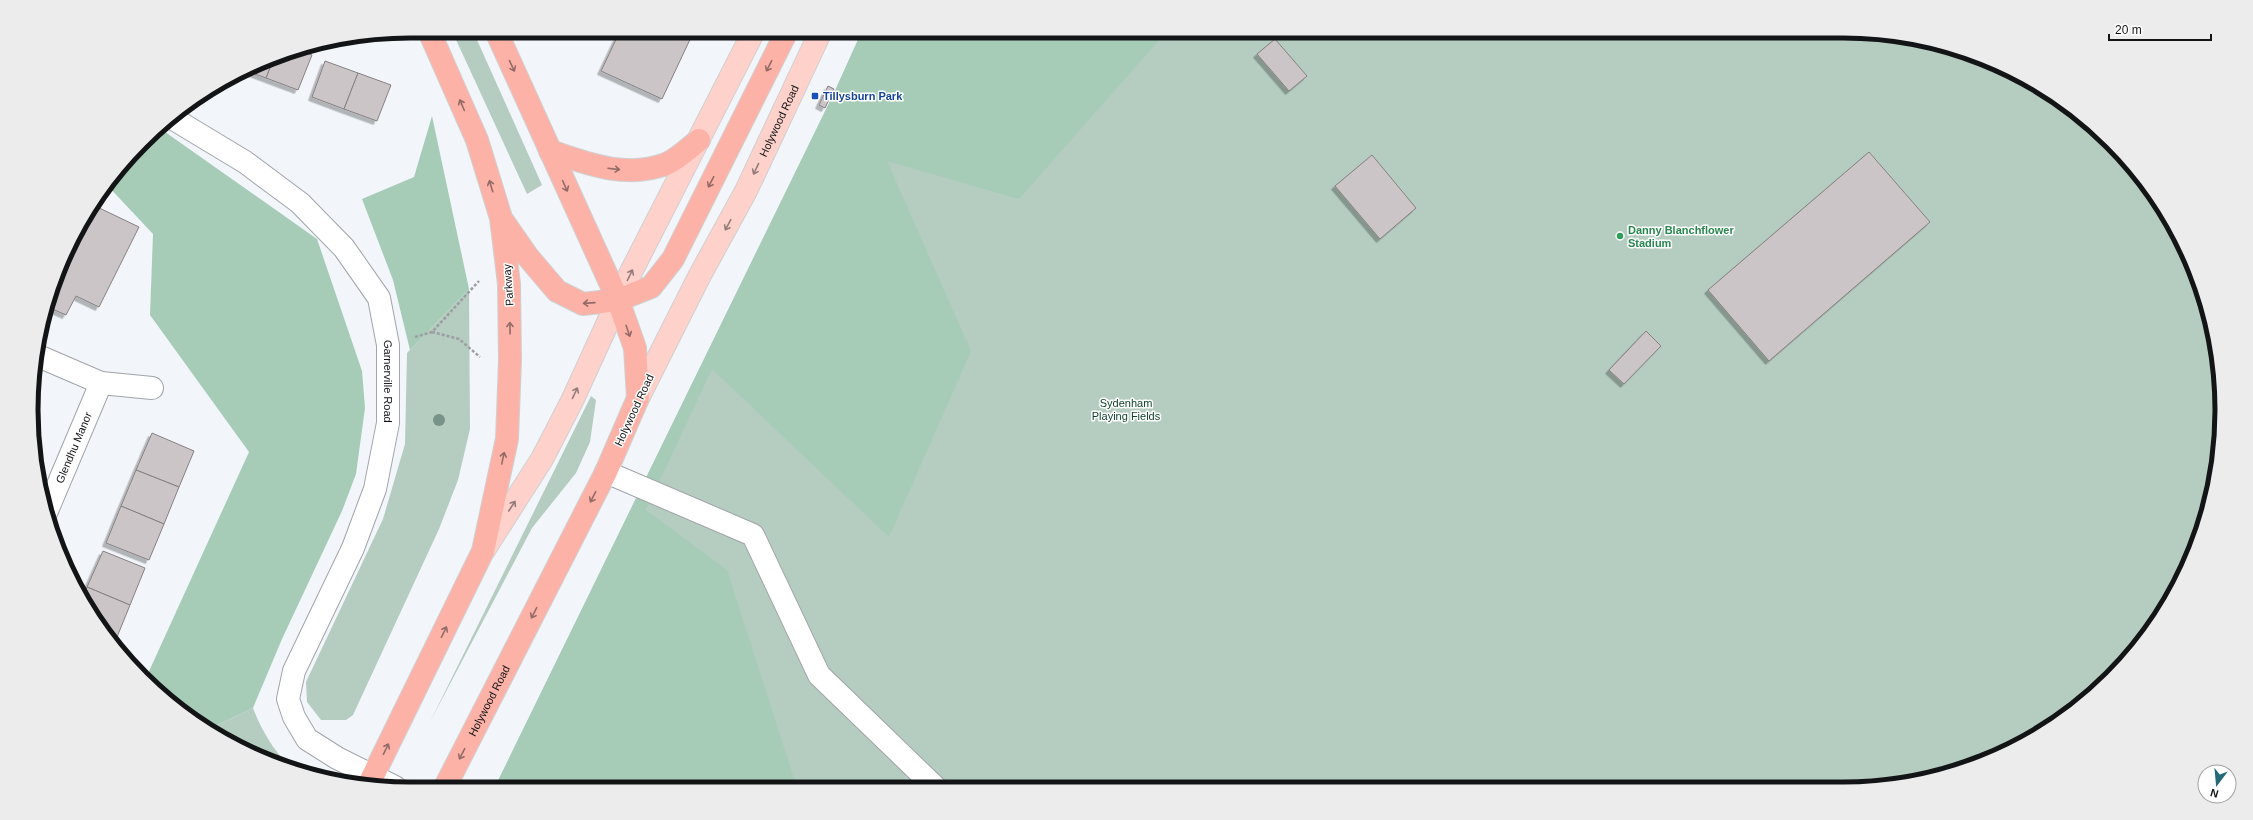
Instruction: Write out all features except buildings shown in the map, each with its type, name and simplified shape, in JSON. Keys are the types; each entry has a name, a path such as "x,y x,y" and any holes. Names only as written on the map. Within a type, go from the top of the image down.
{"highway":[{"name":"Parkway","path":"432,38 477,140 501,218 509,284 510,360 507,431 483,551"},
{"path":"499,38 618,300 635,348 638,398"},
{"path":"501,218 528,257 558,291 583,304 618,300 651,287 673,259 784,38"},
{"path":"550,151 597,167 626,171 667,164 699,140"},
{"name":"Holywood Road","path":"448,782 606,472 638,398"},
{"path":"371,780 483,551"}],"main road":[{"path":"483,551 542,459 572,402 618,300 750,38"},
{"name":"Holywood Road","path":"638,398 700,275 746,191 818,38"}],"street":[{"name":"Garnerville Road","path":"177,121 245,162 300,203 344,248 379,298 388,345 388,423 375,489 353,548 294,671 288,699 294,718 307,739 371,780"},
{"path":"42,357 101,383 152,388"},
{"name":"Glendhu Manor","path":"50,504 101,383"},
{"path":"606,472 753,535 819,676 930,782"}],"path":[{"path":"432,332 479,280"},
{"path":"388,345 432,332 459,339 482,358"}],"green space":[{"path":"455,38 476,38 542,185 527,194"},
{"name":"Sydenham Playing Fields","path":"859,38 1843,38 1892,41 1916,45 1963,58 2008,76 2029,88 2050,101 2088,130 2123,165 2138,184 2152,203 2177,245 2195,290 2202,314 2212,361 2214,386 2215,410 2212,459 2208,483 2195,530 2177,575 2152,617 2123,655 2088,690 2050,719 2008,744 1963,762 1916,775 1892,779 1843,782 497,782 834,93"},
{"path":"859,38 1161,38 1019,199 887,161 971,351 889,537 712,369 646,510 727,570 795,782 497,782 834,93"},
{"path":"432,116 469,289 410,350 393,280 362,199 414,177"},
{"path":"164,131 317,239 362,371 365,408 356,474 342,511 282,639 253,708 215,726 184,705 148,674 249,452 150,315 153,234 111,189 130,165"},
{"path":"469,289 470,429 458,480 439,529 353,715 346,720 321,720 307,702 306,682 383,519 405,444 407,353"},
{"path":"591,396 596,400 590,442 576,473 532,528 430,722"},
{"path":"253,708 268,739 284,760 245,744 215,726"}],"place":[{"name":"Tillysburn Park","path":"815,96"},
{"name":"Danny Blanchflower Stadium","path":"1620,236"}]}
